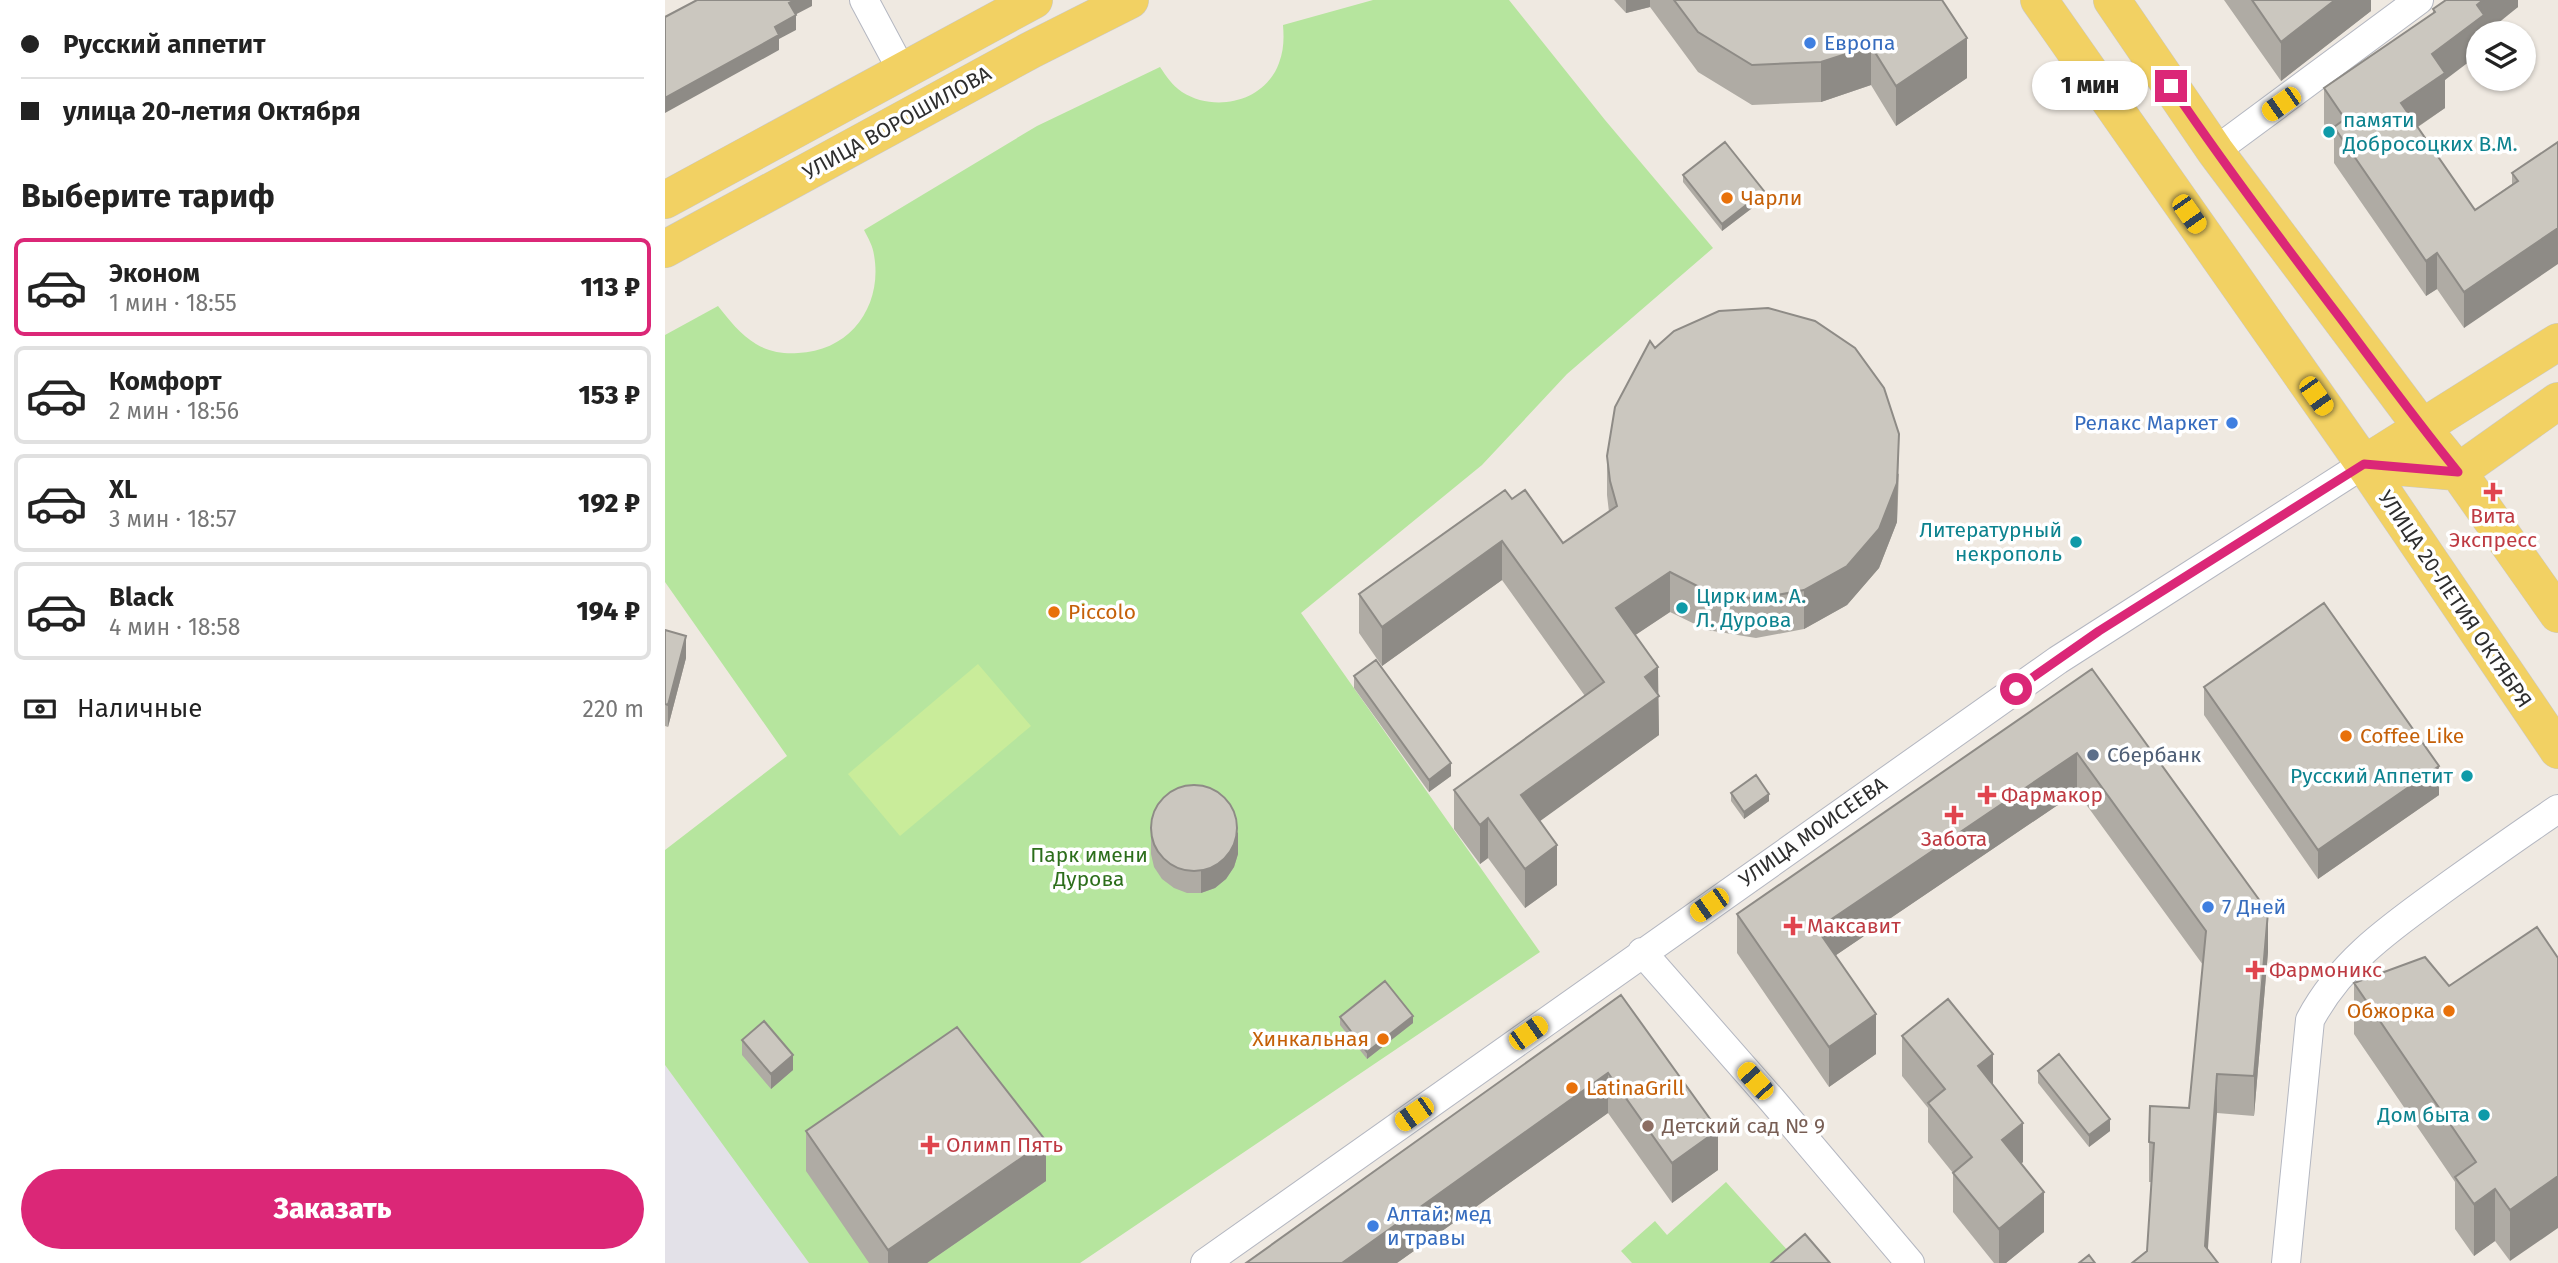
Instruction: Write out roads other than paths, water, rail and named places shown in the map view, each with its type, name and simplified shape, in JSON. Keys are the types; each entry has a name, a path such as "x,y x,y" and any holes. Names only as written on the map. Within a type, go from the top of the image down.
{"main road":[{"name":"УЛИЦА ВОРОШИЛОВА","path":"665,200 1034,0"},
{"name":"УЛИЦА ВОРОШИЛОВА","path":"665,249 1019,57 1130,0"},
{"name":"УЛИЦА 20-ЛЕТИЯ ОКТЯБРЯ","path":"2039,0 2364,464 2558,750"},
{"path":"2112,0 2215,151 2458,472 2558,614"},
{"path":"2364,464 2558,342"},
{"path":"2364,464 2458,472 2558,401"}],"street":[{"path":"864,0 902,71"},
{"path":"2215,151 2419,0"},
{"name":"УЛИЦА МОИСЕЕВА","path":"1205,1263 2099,631 2364,464"},
{"path":"2286,1263 2310,1020 2324,993 2343,970 2402,918 2558,809"},
{"path":"1642,952 1910,1263"}],"place":[{"name":"Европа","path":"1810,43"},
{"name":"памяти Добросоцких В.М.","path":"2329,132"},
{"name":"Чарли","path":"1727,198"},
{"name":"Релакс Маркет","path":"2232,423"},
{"name":"Вита Экспресс","path":"2493,492"},
{"name":"Литературный некрополь","path":"2076,542"},
{"name":"Цирк им. А. Л. Дурова","path":"1682,608"},
{"name":"Piccolo","path":"1054,612"},
{"name":"Coffee Like","path":"2346,736"},
{"name":"Сбербанк","path":"2093,755"},
{"name":"Русский Аппетит","path":"2467,776"},
{"name":"Фармакор","path":"1987,795"},
{"name":"Забота","path":"1954,815"},
{"name":"7 Дней","path":"2208,907"},
{"name":"Максавит","path":"1793,926"},
{"name":"Фармоникс","path":"2255,970"},
{"name":"Обжорка","path":"2449,1011"},
{"name":"Хинкальная","path":"1383,1039"},
{"name":"LatinaGrill","path":"1572,1088"},
{"name":"Дом быта","path":"2484,1115"},
{"name":"Детский сад № 9","path":"1648,1126"},
{"name":"Олимп Пять","path":"930,1145"},
{"name":"Алтай: мед и травы","path":"1373,1226"}],"park label":[{"name":"Парк имени Дурова","path":"1089,867"}]}
